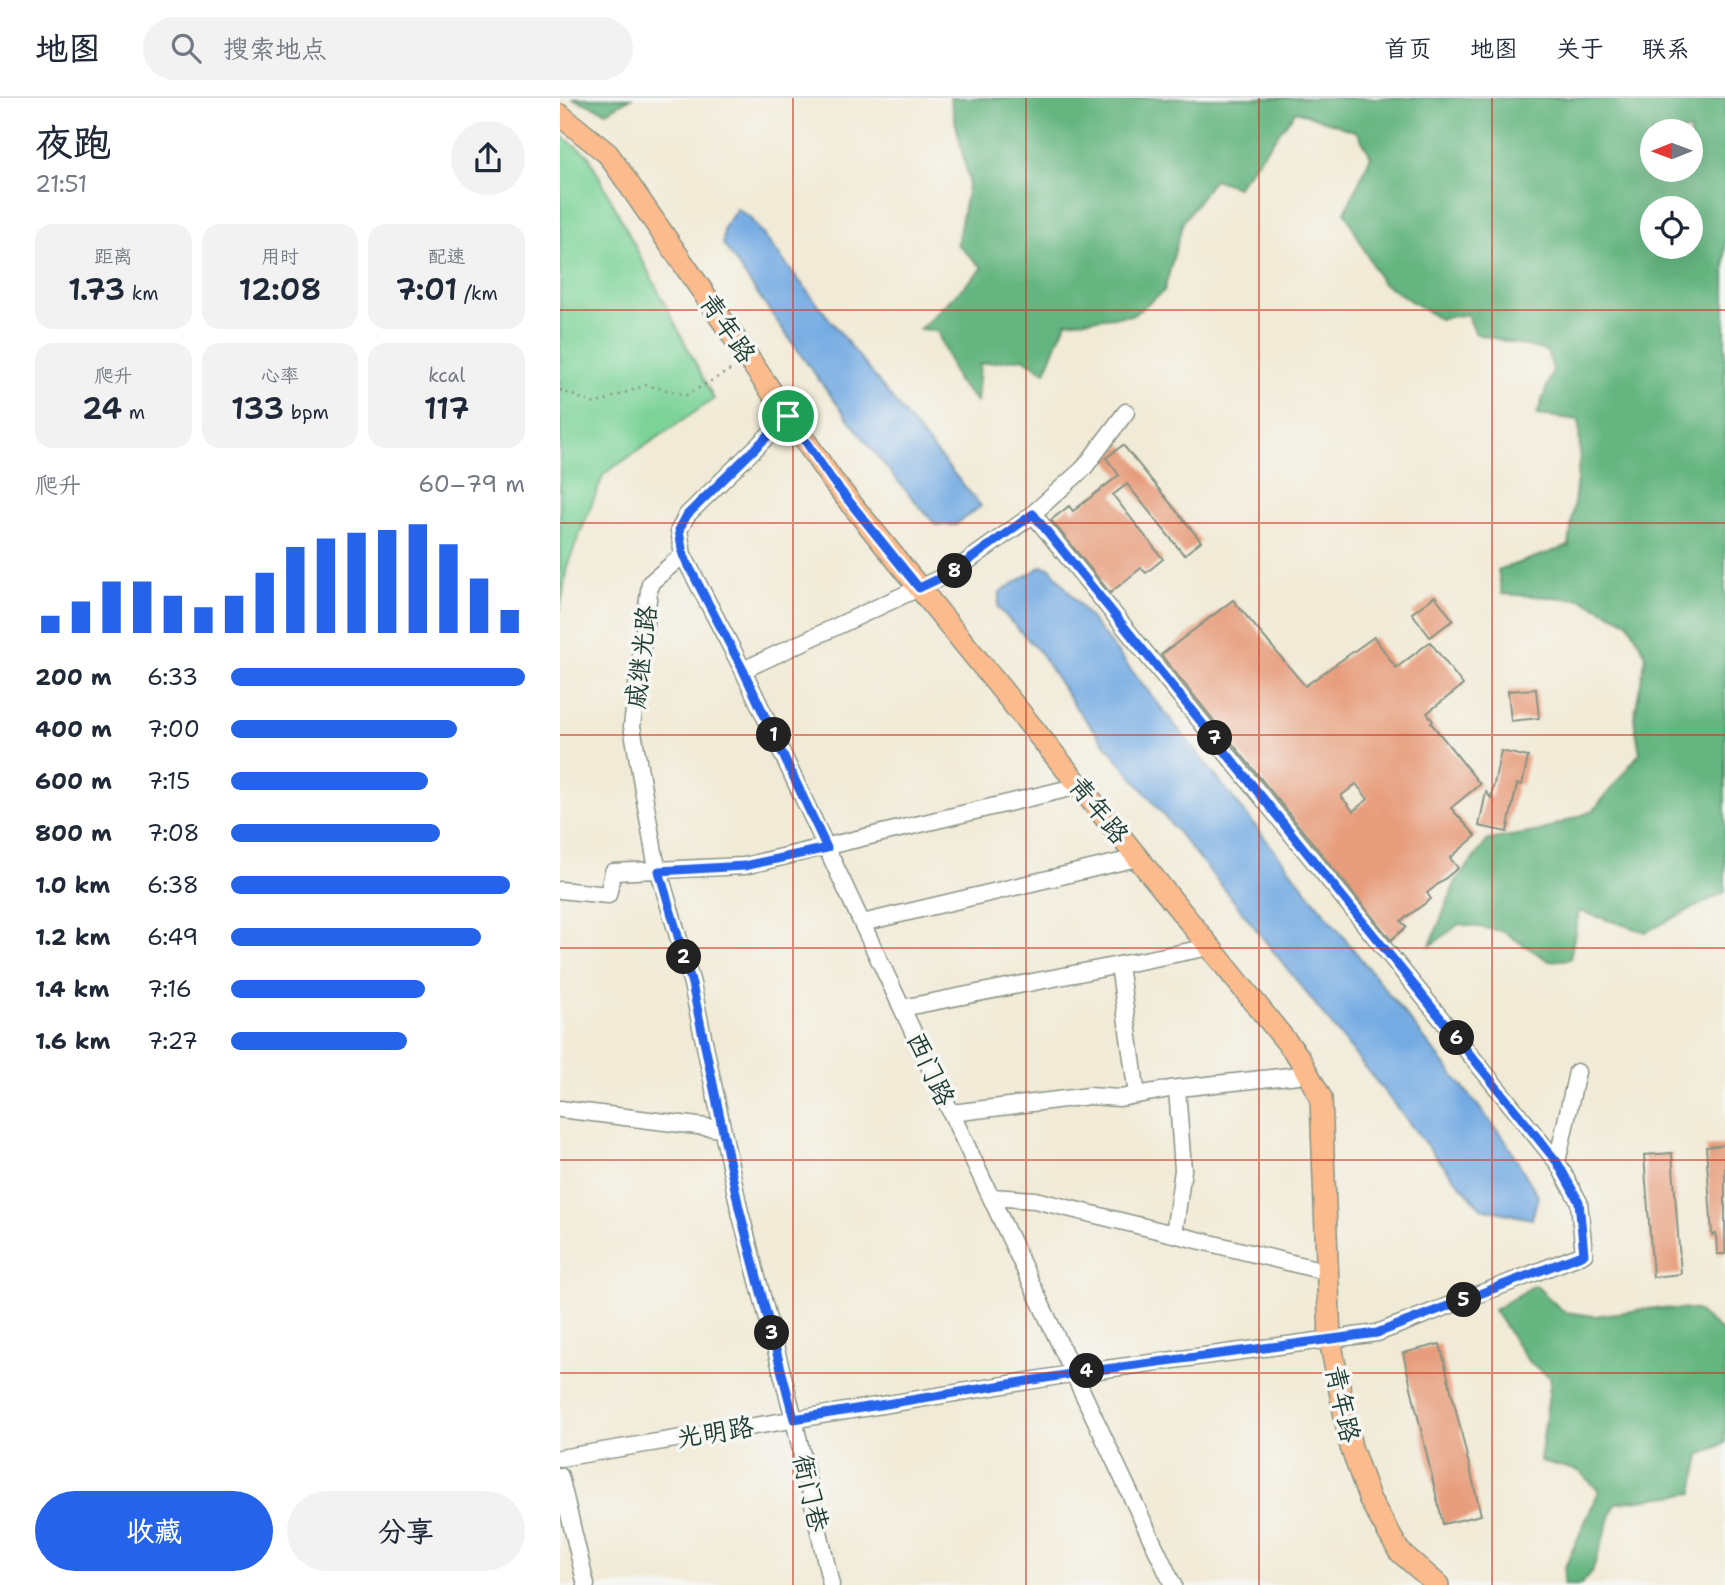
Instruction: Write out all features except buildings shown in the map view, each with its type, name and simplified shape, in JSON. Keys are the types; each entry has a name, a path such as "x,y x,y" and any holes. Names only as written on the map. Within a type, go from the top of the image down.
{"main road":[{"name":"青年路","path":"560,115 608,154 832,480 1298,1056 1321,1098 1330,1340 1350,1447 1370,1500 1399,1551 1438,1585"}],"street":[{"path":"743,670 951,573 1030,517 1084,468 1126,412"},
{"path":"683,555 679,530 682,521 788,416"},
{"path":"1030,517 1557,1162"},
{"name":"西门路","path":"683,555 743,670 1173,1585"},
{"name":"戚继光路","path":"659,871 632,726 650,583 683,555"},
{"path":"560,890 608,895 613,872 744,866 1079,786"},
{"path":"862,923 1138,858"},
{"name":"衙门巷","path":"659,871 692,984 739,1208 794,1419 831,1585"},
{"path":"902,1008 1210,947"},
{"path":"1119,965 1137,1095"},
{"path":"1557,1162 1577,1072"},
{"path":"952,1113 1089,1096 1120,1098 1177,1088 1308,1074"},
{"path":"1174,1234 1183,1170 1177,1088"},
{"path":"560,1109 722,1129"},
{"name":"光明路","path":"560,1458 1074,1373 1377,1333 1584,1254 1579,1202 1557,1162"},
{"path":"991,1197 1034,1200 1328,1272"},
{"path":"560,1476 586,1585"}],"path":[{"path":"560,390 594,404 646,385 687,395 749,359"}],"green space":[{"path":"572,98 631,98 607,112"},
{"path":"950,98 1725,98 1725,892 1646,932 1579,911 1570,959 1549,961 1502,931 1459,924 1430,946 1456,881 1488,840 1540,831 1593,811 1640,753 1634,718 1646,655 1628,622 1581,599 1502,594 1498,570 1569,546 1580,454 1579,420 1537,415 1553,370 1547,351 1476,334 1467,314 1439,319 1381,282 1345,212 1371,156 1357,132 1296,111 1237,187 1214,179 1183,222 1164,291 1133,315 1066,322 1045,372 1023,358 980,364 977,402 957,381 937,331 920,329 983,268 957,244 969,181"},
{"path":"560,135 588,155 714,399 604,474 567,566 560,612"},
{"path":"1535,1285 1564,1312 1595,1316 1655,1308 1696,1310 1725,1334 1725,1443 1700,1455 1693,1493 1615,1503 1592,1572 1580,1585 1563,1585 1565,1567 1599,1491 1579,1471 1540,1461 1551,1378 1528,1361 1494,1310"}],"water":[{"path":"737,209 749,217 909,420 981,506 955,525 936,525 879,458 825,388 723,244 724,228"},
{"path":"1042,566 1050,568 1505,1140 1538,1196 1532,1219 1481,1208 1436,1157 1225,890 1076,708 1039,651 998,608 1000,592"}],"route":[{"path":"788,416 832,480 919,588 951,573 1033,514 1557,1162 1579,1202 1584,1254 1377,1333 1083,1372 794,1419 739,1208 692,984 659,871 744,866 827,848 743,670 683,555 679,530 687,515 788,416"}]}
